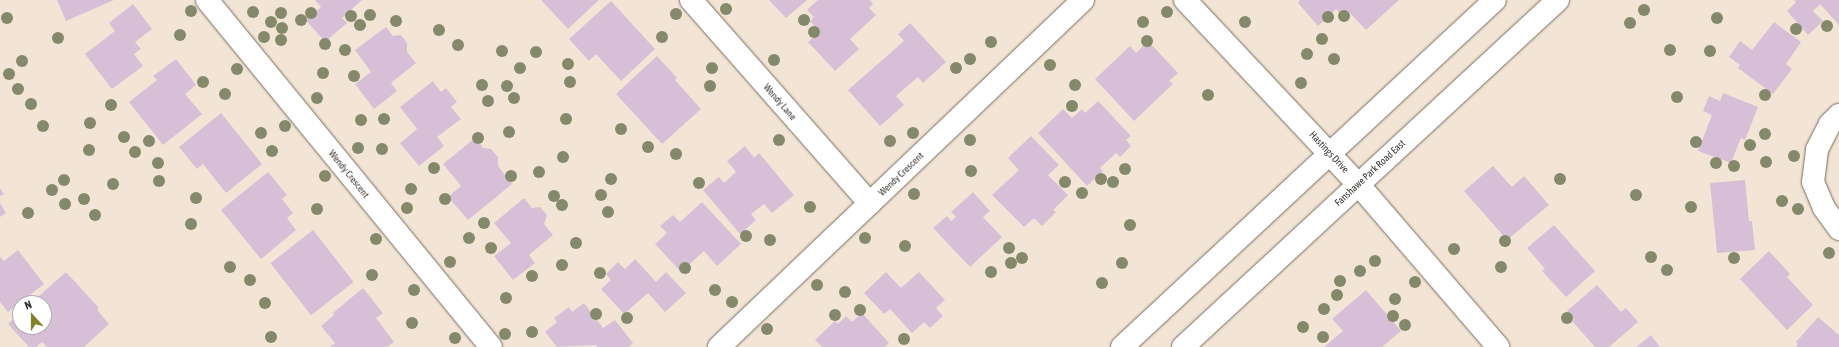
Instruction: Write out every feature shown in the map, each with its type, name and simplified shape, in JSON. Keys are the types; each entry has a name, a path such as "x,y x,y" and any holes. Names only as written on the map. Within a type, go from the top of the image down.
{"street":[{"name":"Wendy Crescent","path":"206,0 490,347"},
{"name":"Wendy Lane","path":"691,0 870,204"},
{"name":"Wendy Crescent","path":"719,347 1083,0"},
{"name":"Hastings Drive","path":"1185,0 1330,152 1498,347"},
{"path":"1122,347 1495,0"},
{"name":"Fanshawe Park Road East","path":"1183,347 1558,0"},
{"path":"1839,115 1830,124 1817,150 1813,182 1824,208 1839,229"}],"building":[{"path":"57,0 114,0 66,21"},
{"path":"315,0 362,0 342,18 347,23 325,42 306,20 321,7"},
{"path":"541,0 599,0 568,29"},
{"path":"769,0 807,0 786,18"},
{"path":"818,0 870,0 873,4 869,8 876,15 850,39 859,49 835,71 808,42 820,32 810,21 814,17 807,10"},
{"path":"1300,0 1399,0 1366,30 1348,11 1343,16 1336,9 1318,26 1298,3"},
{"path":"1794,0 1839,0 1839,25 1820,4 1813,11 1823,21 1808,35 1787,11 1796,2"},
{"path":"611,1 655,49 621,81 596,54 589,61 569,39"},
{"path":"133,4 152,29 135,42 141,49 134,54 143,66 112,89 85,54 115,31 109,23"},
{"path":"1774,22 1801,42 1786,64 1792,69 1773,94 1738,68 1740,65 1729,57 1740,41 1752,50"},
{"path":"910,23 946,62 923,83 918,77 896,96 904,105 880,126 848,90 904,41 898,34"},
{"path":"386,27 393,36 401,35 407,43 407,52 416,63 391,83 397,91 374,109 355,84 371,72 355,50"},
{"path":"1148,41 1178,73 1169,81 1173,84 1134,121 1095,79 1130,46 1136,53"},
{"path":"657,56 677,78 675,80 701,109 662,144 616,94"},
{"path":"176,59 196,85 185,94 202,114 163,145 129,102 157,80 153,76"},
{"path":"433,81 441,92 446,88 457,102 451,107 461,119 437,137 444,146 419,166 400,143 417,129 400,107"},
{"path":"1723,93 1758,107 1745,140 1741,138 1731,163 1698,151 1712,115 1703,111 1709,96 1720,101"},
{"path":"1098,101 1131,136 1126,140 1131,146 1120,157 1116,153 1100,168 1103,171 1087,186 1038,133 1063,109 1072,118 1082,109 1085,113"},
{"path":"221,113 262,164 226,193 203,164 197,169 179,147"},
{"path":"1031,136 1059,165 1048,175 1068,195 1053,210 1056,212 1042,226 1034,218 1024,227 992,195 1019,170 1008,158"},
{"path":"475,138 483,148 491,149 498,157 498,166 512,184 468,220 448,197 461,186 443,164"},
{"path":"745,146 754,158 759,153 794,195 772,213 764,204 751,214 756,220 740,234 703,190 719,177 724,183 736,172 727,161"},
{"path":"1493,166 1512,187 1524,176 1549,205 1507,240 1464,191"},
{"path":"268,172 287,195 282,199 293,213 287,218 296,230 261,259 221,210"},
{"path":"1745,180 1749,221 1752,221 1755,250 1717,253 1710,183"},
{"path":"0,188 4,194 0,196"},
{"path":"973,192 990,211 983,217 1002,237 970,267 933,228 947,216 951,221 956,217 951,212"},
{"path":"524,198 532,208 540,207 547,215 544,224 553,235 529,255 535,263 513,280 494,256 511,243 494,223"},
{"path":"702,202 741,244 717,266 704,251 681,272 655,244 667,233 660,226 673,215 680,222"},
{"path":"0,203 6,213 0,217"},
{"path":"1554,225 1595,271 1566,297 1542,271 1545,269 1527,248"},
{"path":"313,230 354,282 311,315 270,263"},
{"path":"18,250 44,284 30,295 12,295 12,309 8,312 0,302 0,257 4,261"},
{"path":"1769,251 1790,274 1787,277 1813,305 1787,330 1740,279"},
{"path":"635,259 656,282 666,272 686,293 665,312 648,293 624,314 601,289 611,280 606,274 618,262 625,269"},
{"path":"66,272 98,307 98,311 109,324 84,347 47,347 42,342 36,347 29,347 18,335 52,335 52,295 40,295"},
{"path":"886,272 901,288 919,272 945,300 936,308 943,316 930,328 924,322 912,333 890,309 884,314 864,293"},
{"path":"1597,285 1621,312 1626,308 1638,322 1609,347 1595,347 1572,321 1574,319 1567,311"},
{"path":"363,288 383,313 376,318 394,342 387,347 330,347 335,343 321,326 334,315 333,313"},
{"path":"1366,290 1401,331 1382,347 1324,347 1343,331 1332,319"},
{"path":"584,303 603,328 615,320 633,343 629,347 597,347 596,345 557,347 545,332 557,322 554,318 569,307 572,312"},
{"path":"862,313 889,343 885,347 822,347 815,340 835,321 838,324 846,316 852,322"},
{"path":"1818,317 1839,335 1839,347 1796,347 1798,344 1796,342"},
{"path":"12,320 12,328 8,324"},
{"path":"1651,335 1660,347 1636,347"}]}
